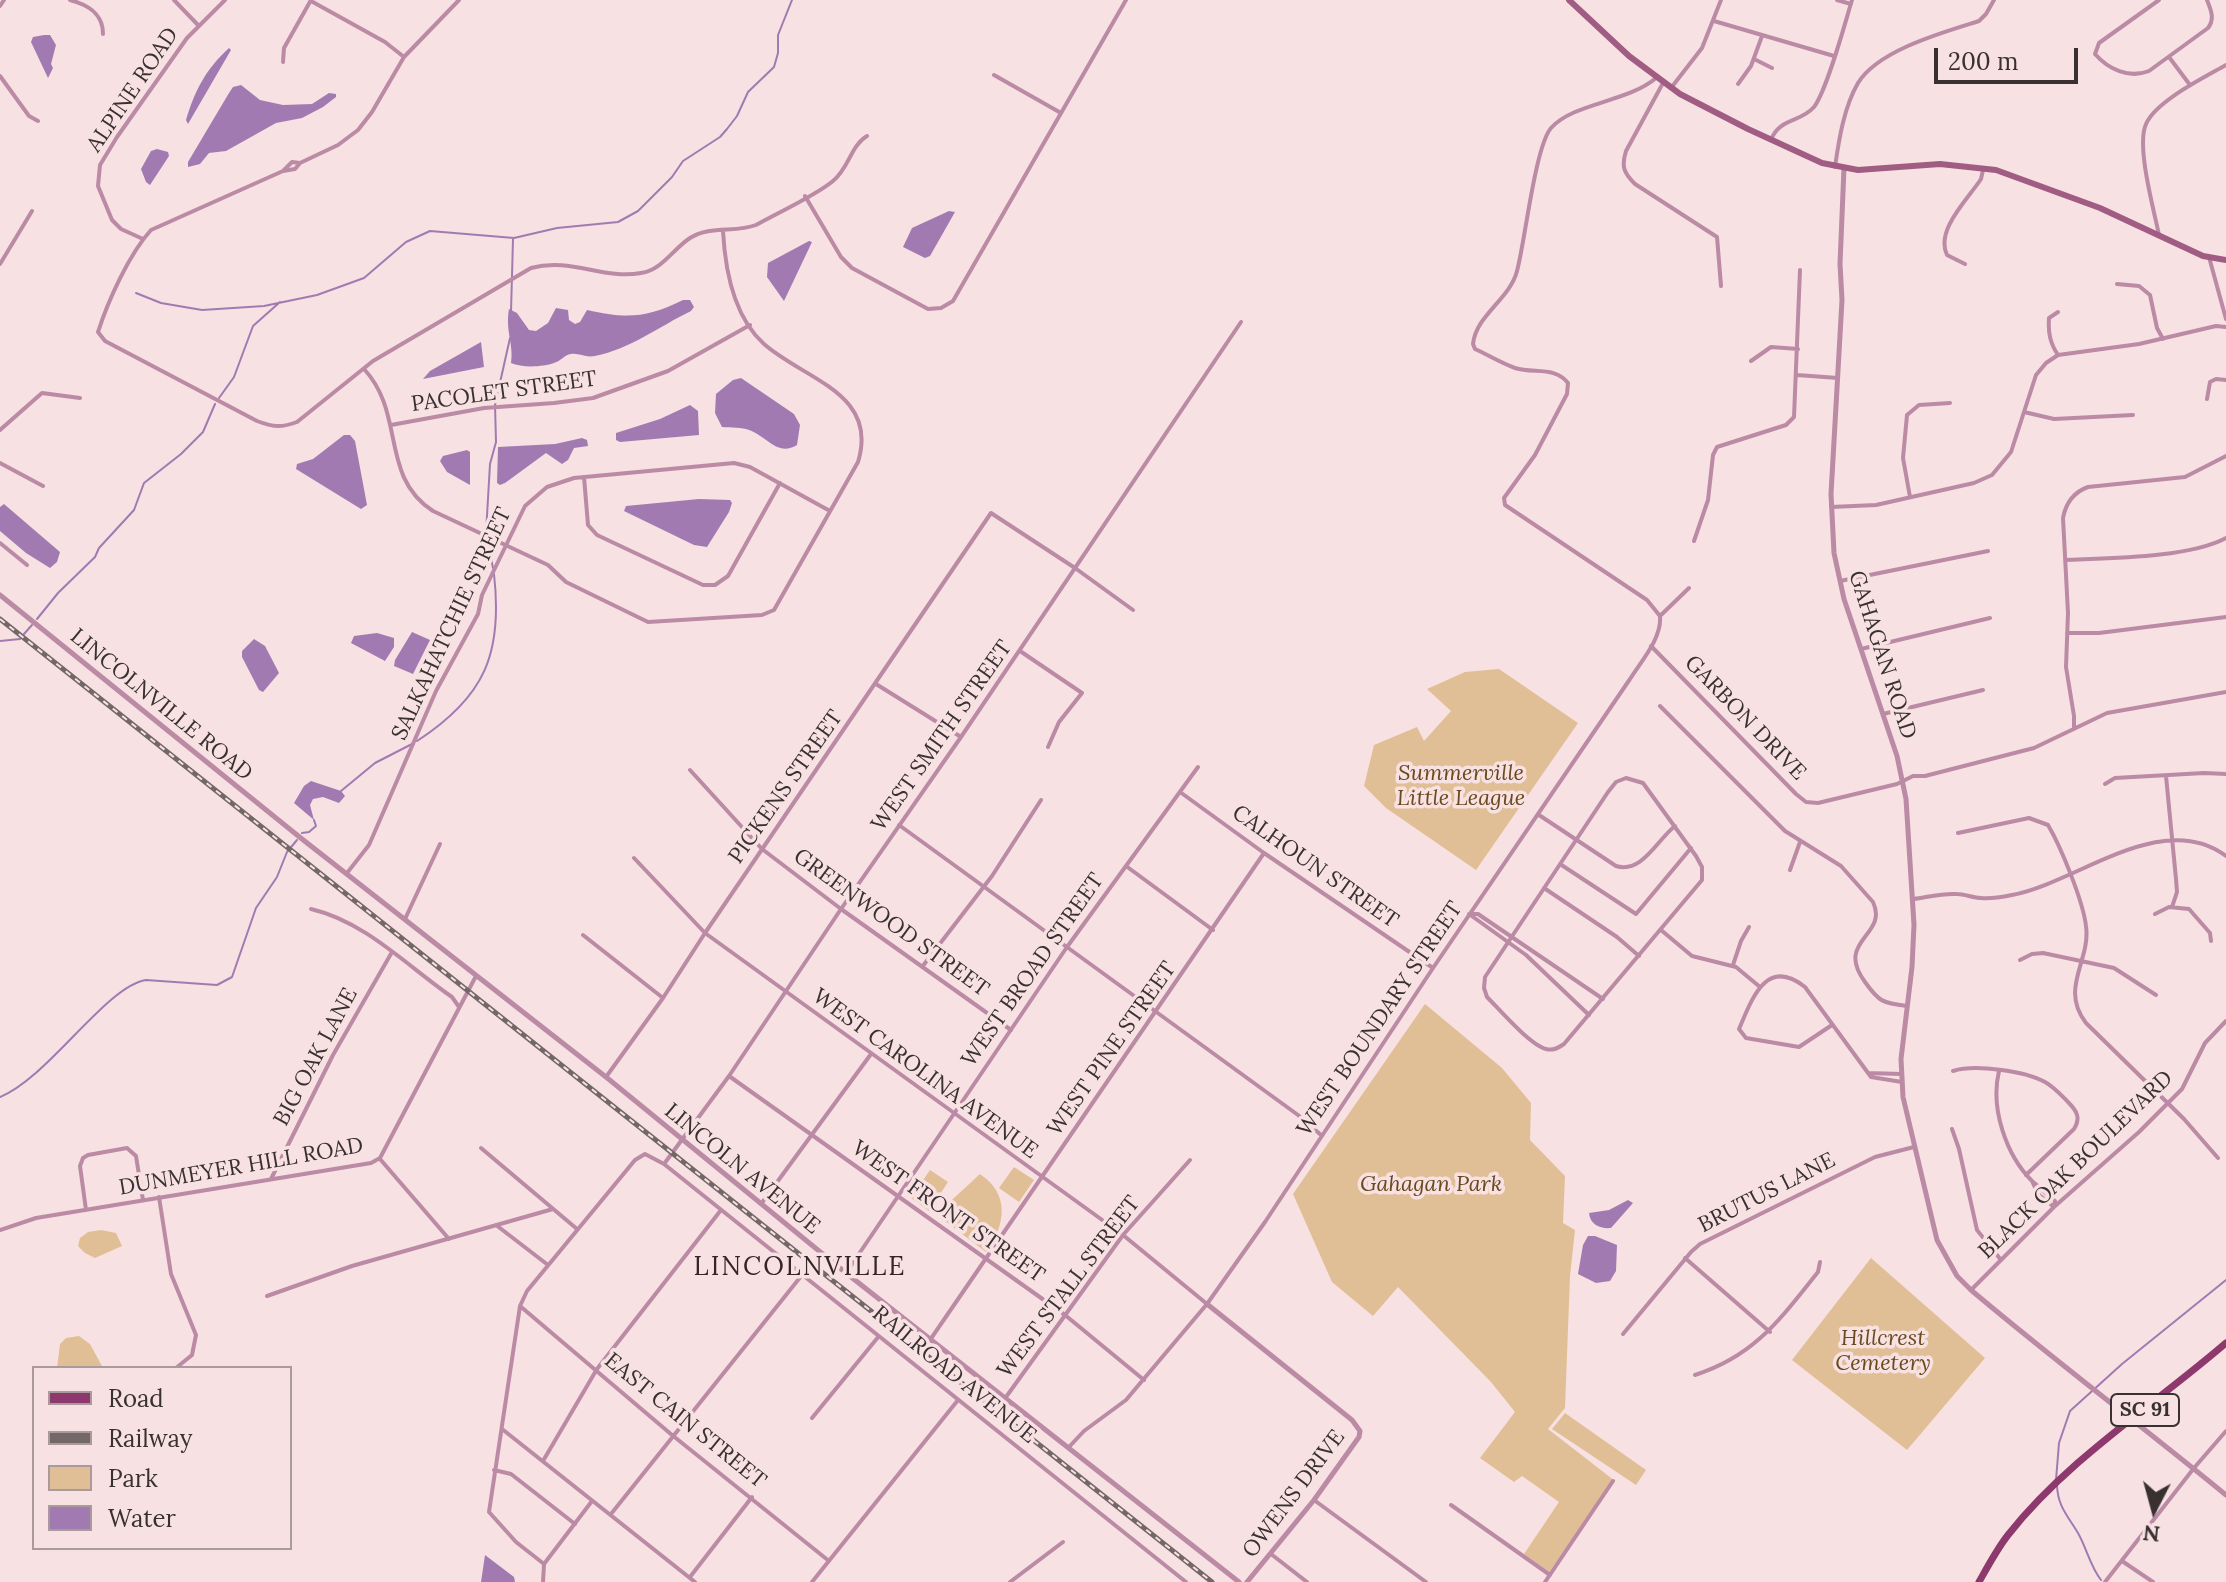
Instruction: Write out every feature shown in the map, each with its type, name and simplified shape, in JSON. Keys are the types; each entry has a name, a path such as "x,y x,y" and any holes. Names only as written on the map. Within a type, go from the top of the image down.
{"main road":[{"path":"1569,0 1663,83 1704,108 1835,167 1866,170 1940,164 2010,174 2050,188 2209,257 2226,260"},
{"name":"SC 91","path":"1979,1582 2006,1537 2046,1493 2094,1449 2226,1343"}],"street":[{"path":"0,6 4,0"},
{"path":"70,0 95,12 101,20 103,34"},
{"path":"174,0 198,25"},
{"name":"ALPINE ROAD","path":"143,239 121,229 112,220 98,186 98,172 117,137 198,25 225,0"},
{"path":"459,0 404,57 358,130 338,145 300,163 292,162 283,171 160,226 143,239 103,316 98,332 113,347 257,421 274,427 297,422 373,361 531,268 548,263 622,274 650,271 693,236 756,225 832,182 844,170 859,141 867,136"},
{"path":"805,196 846,264 928,309 941,308 953,301 1126,0"},
{"path":"1671,88 1702,48 1721,0"},
{"path":"1771,140 1779,125 1803,116 1814,106 1851,2 1837,0"},
{"path":"1835,167 1848,105 1867,71 1918,42 1979,21 1994,0"},
{"path":"2159,0 2099,43 2095,54 2108,67 2139,74 2149,71 2212,24 2207,0"},
{"path":"283,62 284,48 311,1 385,42 404,57"},
{"path":"1714,21 1834,56"},
{"path":"1738,84 1754,59 1762,36"},
{"path":"2169,57 2190,85"},
{"path":"1754,59 1772,68"},
{"path":"2159,236 2149,190 2143,133 2150,117 2190,85 2226,65"},
{"path":"994,75 1061,113"},
{"path":"0,76 29,116 38,121"},
{"path":"1656,78 1644,88 1572,115 1550,129 1540,153 1515,279 1473,338 1475,349 1520,369 1556,373 1568,383 1567,394 1535,455 1504,498 1505,505 1647,600 1660,616"},
{"path":"1663,83 1626,151 1623,161 1625,173 1635,184 1717,237 1721,286"},
{"name":"GAHAGAN ROAD","path":"1844,168 1831,507 1834,553 1903,781 1914,899 1912,967 1901,1074 1914,1148 1937,1240 1957,1276 1971,1290 2100,1397 2226,1495"},
{"path":"1965,264 1947,255 1943,242 1949,226 1981,179 1983,168"},
{"path":"0,264 32,211"},
{"path":"364,369 381,392 402,478 418,501 548,565 566,582 648,622 762,615 774,610 858,462 863,431 848,402 764,344 750,325 727,277 723,230"},
{"path":"2209,257 2226,319"},
{"path":"1694,541 1710,492 1714,451 1725,443 1789,423 1795,410 1800,270"},
{"path":"2117,284 2143,288 2150,295 2157,328 2163,339"},
{"path":"2058,312 2049,318 2048,329 2058,355"},
{"name":"WEST SMITH STREET","path":"664,1164 786,993 1241,322"},
{"name":"PACOLET STREET","path":"391,425 484,408 593,398 668,371 750,325"},
{"path":"1831,507 1876,505 1974,483 1992,475 2011,452 2036,375 2058,355 2163,339 2216,326 2226,327"},
{"path":"1751,361 1771,347 1798,349"},
{"path":"1797,375 1838,378"},
{"path":"2207,399 2210,382 2226,380"},
{"path":"0,430 42,393 80,398"},
{"path":"1910,497 1903,458 1907,415 1919,405 1950,403"},
{"path":"2024,412 2054,419 2133,415"},
{"path":"2074,729 2066,667 2064,511 2081,489 2185,477 2226,456"},
{"path":"0,463 43,486"},
{"name":"SALKAHATCHIE STREET","path":"347,873 369,845 436,691 478,614 482,595 525,506 547,487 584,477 734,463 750,467 830,511"},
{"path":"584,477 588,525 597,535 703,585 724,582 780,483"},
{"name":"PICKENS STREET","path":"606,1077 663,998 991,513 1075,568"},
{"path":"2065,560 2183,551 2205,547 2226,538"},
{"path":"0,543 27,565"},
{"path":"1840,581 1988,551"},
{"path":"1075,568 1133,610"},
{"name":"WEST BOUNDARY STREET","path":"1069,1447 1084,1431 1126,1400 1207,1304 1651,646 1659,628 1660,616 1689,588"},
{"name":"LINCOLNVILLE ROAD","path":"0,595 302,839"},
{"path":"2067,633 2114,631 2226,617"},
{"path":"1861,649 1990,618"},
{"name":"GARBON DRIVE","path":"1651,646 1806,802 1827,801 1913,776 1993,760 2052,741 2107,713 2226,692"},
{"path":"1020,651 1082,693 1059,722 1048,747"},
{"path":"876,684 961,737"},
{"path":"1883,714 1983,690"},
{"path":"1660,706 1785,831 1841,866 1873,902 1875,919 1856,950 1853,960 1856,971 1876,998 1884,1003 1907,1006"},
{"name":"WEST BROAD STREET","path":"846,1273 1067,947 1198,767"},
{"name":"GREENWOOD STREET","path":"690,770 762,849 1011,1030"},
{"path":"2105,784 2115,778 2226,774"},
{"path":"2166,776 2177,892 2172,907"},
{"path":"1626,778 1643,783 1691,848 1702,867 1702,880 1589,1015 1560,1047 1550,1050 1534,1042 1487,997 1485,977 1577,839 1616,782 1626,778"},
{"name":"CALHOUN STREET","path":"1180,792 1433,968"},
{"path":"922,967 984,886 1041,800"},
{"path":"1539,814 1616,866 1628,868 1638,865 1663,835 1675,826"},
{"path":"1958,833 2029,818 2039,820 2051,830 2070,875 2086,926 2074,995 2082,1018 2168,1103 2218,1158"},
{"path":"899,825 1298,1115 1321,1135"},
{"name":"LINCOLN AVENUE","path":"302,839 1239,1582"},
{"path":"1790,870 1800,842"},
{"path":"1914,899 1957,894 1984,899 2009,896 2156,842 2205,844 2226,856"},
{"path":"405,919 440,844"},
{"path":"1560,864 1636,914 1691,848"},
{"name":"WEST PINE STREET","path":"930,1340 1264,853"},
{"name":"WEST CAROLINA AVENUE","path":"634,858 705,933 1123,1235 1207,1304"},
{"path":"1126,866 1213,930"},
{"path":"1544,888 1617,937 1639,956"},
{"path":"2155,914 2172,907 2183,907 2193,913 2210,933 2211,941"},
{"path":"311,909 339,918 392,952 452,997 459,1007"},
{"path":"1469,914 1478,914 1603,999"},
{"path":"1469,914 1526,955 1589,1015"},
{"path":"1732,966 1749,927"},
{"path":"1661,930 1692,956 1732,966 1746,973 1760,987"},
{"path":"583,935 663,998"},
{"name":"BIG OAK LANE","path":"271,1179 333,1055 392,952"},
{"path":"2020,960 2043,953 2119,970 2156,995"},
{"path":"1554,982 1564,972"},
{"name":"DUNMEYER HILL ROAD","path":"0,1230 36,1218 371,1163 380,1158 476,976"},
{"path":"1832,1025 1799,1047 1746,1038 1739,1029 1760,987 1773,978 1784,976 1794,979 1805,987 1867,1073 1883,1081 1902,1082"},
{"name":"BLACK OAK BOULEVARD","path":"1971,1290 2054,1207 2168,1103 2185,1084 2205,1043 2226,1021"},
{"path":"761,1205 871,1054"},
{"path":"1953,1071 1968,1066 2046,1082 2078,1114 2074,1129 2026,1175"},
{"path":"1999,1071 1996,1092 1999,1115 2012,1155 2026,1175 2049,1193 2055,1201 2054,1207"},
{"path":"1867,1073 1901,1074"},
{"name":"WEST FRONT STREET","path":"729,1076 1065,1315 1144,1380"},
{"path":"1952,1129 1977,1230 2001,1260"},
{"path":"86,1210 80,1166 83,1158 127,1148 136,1156 143,1200"},
{"path":"481,1148 578,1230"},
{"name":"BRUTUS LANE","path":"1623,1334 1700,1244 1875,1157 1914,1148"},
{"path":"544,1564 516,1542 489,1512 520,1306 527,1291 638,1156 653,1157 664,1164"},
{"path":"380,1158 449,1239"},
{"name":"WEST STALL STREET","path":"1006,1397 1123,1235 1190,1160"},
{"name":"RAILROAD AVENUE","path":"664,1164 1186,1582"},
{"path":"159,1197 171,1274 196,1335 192,1355 178,1366"},
{"path":"267,1296 352,1266 553,1209"},
{"path":"543,1461 597,1369 721,1210"},
{"path":"496,1225 548,1265"},
{"path":"1685,1258 1770,1332"},
{"path":"1695,1375 1711,1370 1770,1332 1818,1272 1820,1262"},
{"path":"611,1514 802,1275"},
{"name":"OWENS DRIVE","path":"1207,1304 1358,1426 1359,1437 1314,1500 1248,1580"},
{"name":"EAST CAIN STREET","path":"520,1306 672,1435 829,1561"},
{"path":"812,1418 879,1336"},
{"path":"812,1582 958,1400"},
{"path":"501,1429 692,1580 752,1497"},
{"path":"2105,1582 2226,1431"},
{"path":"495,1469 511,1474 575,1524"},
{"path":"1545,1582 1613,1481"},
{"path":"1314,1500 1426,1582"},
{"path":"543,1582 544,1564 592,1501"},
{"path":"1451,1505 1550,1575"},
{"path":"1010,1582 1063,1542"},
{"path":"1271,1554 1307,1582"},
{"path":"2122,1560 2153,1582"},
{"path":"1231,1576 1248,1580"}],"green space":[{"name":"Summerville Little League","path":"1499,669 1578,723 1476,870 1386,808 1364,786 1374,745 1417,727 1424,741 1451,711 1427,689 1465,672"},
{"name":"Gahagan Park","path":"1425,1004 1502,1068 1531,1103 1530,1140 1565,1176 1563,1223 1575,1230 1570,1276 1565,1408 1548,1429 1615,1481 1549,1572 1524,1554 1559,1502 1522,1476 1514,1482 1480,1458 1515,1412 1491,1382 1398,1287 1373,1316 1332,1282 1293,1194"},
{"path":"1014,1167 1034,1180 1019,1202 999,1188"},
{"path":"930,1170 948,1182 929,1211 911,1198"},
{"path":"980,1174 996,1191 1002,1210 998,1231 986,1252 941,1218 941,1210"},
{"path":"101,1230 116,1233 122,1246 95,1258 78,1246 80,1238 88,1232"},
{"name":"Hillcrest Cemetery","path":"1871,1258 1985,1358 1907,1450 1792,1360"},
{"path":"79,1336 90,1344 102,1366 57,1366 60,1344 66,1338"},
{"path":"1565,1413 1646,1470 1636,1485 1552,1429"}],"water":[{"path":"50,35 56,45 51,64 53,68 48,78 31,42 33,37"},
{"path":"229,48 231,50 188,124 186,120 197,90"},
{"path":"241,85 260,100 283,105 312,104 329,93 336,94 336,97 302,118 276,123 226,151 209,153 200,164 188,167 188,162 229,93 233,87"},
{"path":"151,151 168,152 169,156 150,185 141,169"},
{"path":"949,211 955,212 930,256 925,258 903,247 912,228"},
{"path":"812,242 784,301 767,277 768,263"},
{"path":"690,300 694,307 691,311 608,353 591,356 571,354 544,365 511,363 509,309 517,313 529,330 536,331 548,323 556,308 568,310 569,320 575,324 580,322 587,310 636,315"},
{"path":"481,342 484,367 423,379 430,371"},
{"path":"741,378 794,414 800,425 797,445 784,449 749,430 722,427 715,413 716,394 733,380"},
{"path":"690,405 698,411 699,435 616,440 616,433 660,419"},
{"path":"344,435 350,435 355,441 367,505 361,509 296,469 297,464 313,459"},
{"path":"582,438 587,440 588,446 574,448 562,464 546,453 505,483 497,483 498,447 555,444"},
{"path":"467,450 470,452 470,485 447,472 440,461 443,456"},
{"path":"699,499 730,500 732,503 707,547 694,545 624,511 626,506"},
{"path":"4,504 60,552 57,562 50,568 0,531 0,507"},
{"path":"412,632 430,640 413,674 394,666"},
{"path":"377,633 394,638 394,647 385,661 351,643 354,636"},
{"path":"254,639 265,646 279,673 263,692 259,690 242,657 242,651"},
{"path":"311,781 341,791 345,796 339,803 323,797 313,799 310,805 314,820 294,803 304,786"},
{"path":"1628,1200 1633,1203 1611,1228 1600,1227 1591,1221 1589,1213 1609,1210"},
{"path":"1588,1236 1617,1245 1616,1271 1610,1281 1596,1283 1578,1274 1583,1245"},
{"path":"485,1555 514,1577 515,1582 481,1582"}],"waterway":[{"path":"136,293 161,303 202,310 264,306 317,295 364,278 406,242 430,231 514,238 557,228 618,222 638,211 672,177 683,161 727,129 748,92 774,67 778,35 792,0"},
{"path":"511,312 513,239"},
{"path":"219,398 234,377 253,326 280,302"},
{"path":"486,533 490,464 496,442 495,405 510,338"},
{"path":"37,619 134,510 144,483 203,432 215,404"},
{"path":"487,539 493,568"},
{"path":"417,741 459,707 474,690 484,671 492,650 495,627 494,574"},
{"path":"24,634 32,625"},
{"path":"0,641 20,639"},
{"path":"341,791 375,763 412,744"},
{"path":"302,833 316,826 314,820"},
{"path":"0,1097 37,1072 113,998 130,986 146,980 217,985 232,977 256,908 297,840"},
{"path":"2056,1480 2059,1443 2070,1411 2122,1364 2226,1280"},
{"path":"2057,1486 2061,1506 2101,1580"}],"railway":[{"path":"0,619 1212,1582"}],"district":[{"name":"LINCOLNVILLE","path":"800,1268"}]}
